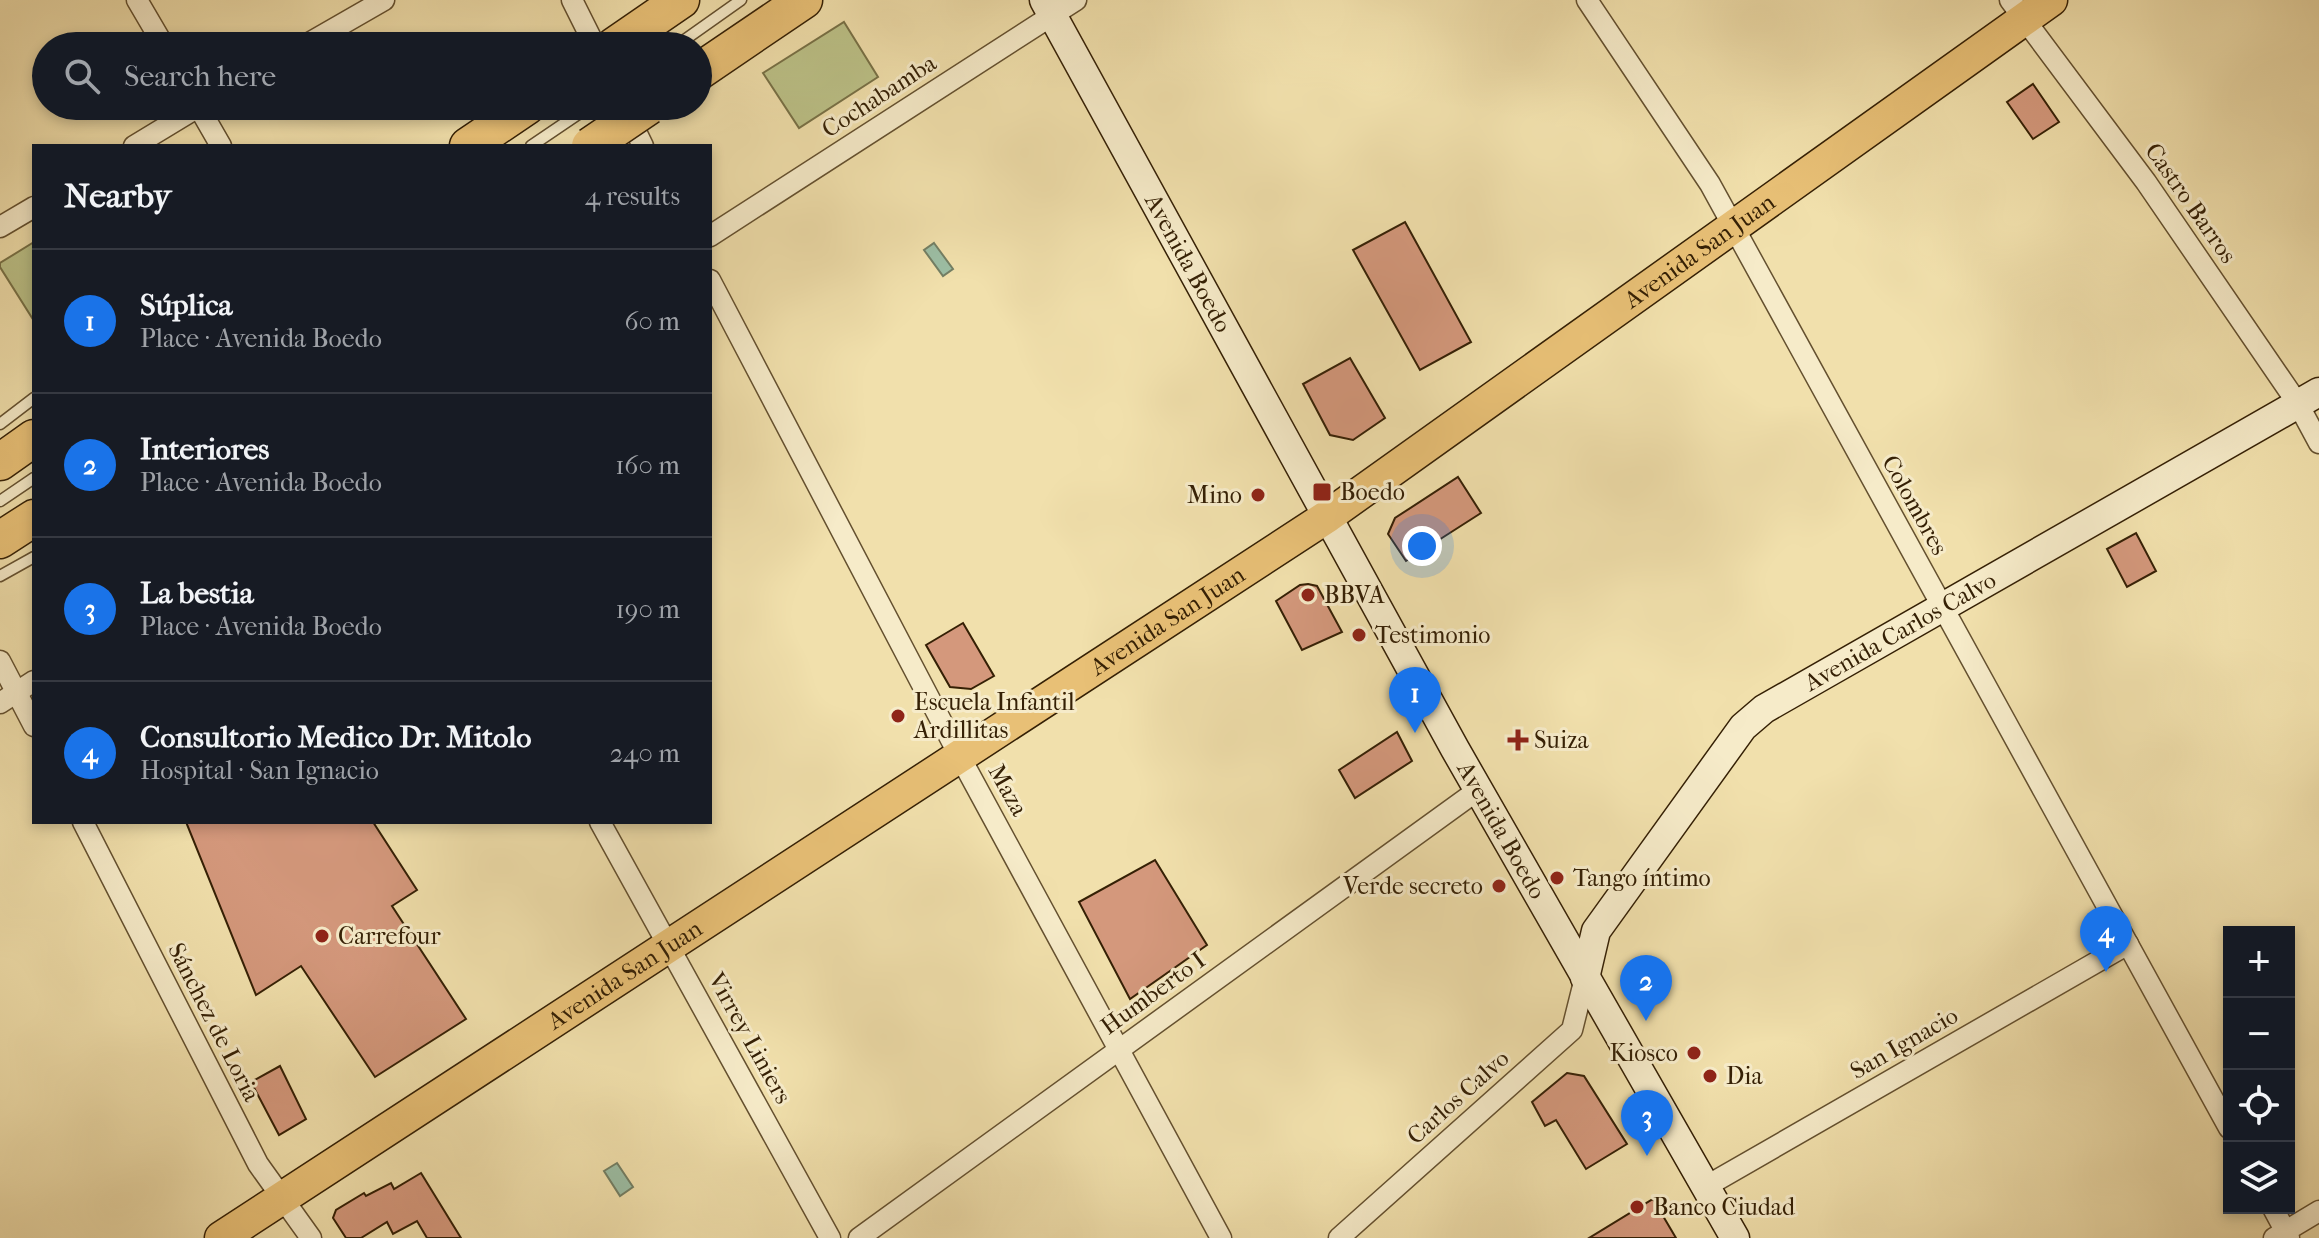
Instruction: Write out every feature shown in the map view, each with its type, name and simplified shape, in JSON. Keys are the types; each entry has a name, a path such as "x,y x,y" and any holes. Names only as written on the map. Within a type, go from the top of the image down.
{"highway":[{"path":"634,32 681,0"},
{"path":"712,62 804,0"},
{"path":"471,144 506,120"},
{"path":"593,144 628,120"},
{"path":"0,462 32,439"},
{"path":"0,540 32,519"}],"main road":[{"name":"Avenida San Juan","path":"221,1238 1328,516 1735,229 2017,10 2051,0"},
{"name":"Avenida Boedo","path":"1048,8 1478,790 1735,1238"},
{"name":"Avenida Carlos Calvo","path":"1585,978 1596,931 1743,727 1764,709 2308,398"}],"street":[{"path":"137,0 156,32"},
{"path":"328,32 384,0"},
{"path":"572,0 588,32"},
{"name":"Cochabamba","path":"712,235 1048,8 1076,0"},
{"name":"Colombres","path":"1587,0 1710,184 2223,1117"},
{"name":"Castro Barros","path":"2017,10 2308,398 2319,443"},
{"path":"137,144 176,120"},
{"path":"207,120 220,144"},
{"path":"631,120 642,144"},
{"path":"0,227 32,208"},
{"name":"Maza","path":"712,284 959,755 1121,1048 1221,1238"},
{"path":"0,661 32,722"},
{"name":"Humberto I","path":"859,1238 1478,790"},
{"name":"Sánchez de Loria","path":"84,824 258,1164 311,1238"},
{"name":"Virrey Liniers","path":"601,824 830,1238"},
{"name":"San Ignacio","path":"1705,1187 2128,944"},
{"name":"Carlos Calvo","path":"1339,1238 1572,1030 1585,978"},
{"path":"2275,1214 2283,1236 2319,1211"}],"lane":[{"path":"696,32 741,0"},
{"path":"534,144 569,120"},
{"path":"0,424 32,400"},
{"path":"0,501 32,479"},
{"path":"0,576 32,558"}],"shaded area":[{"path":"844,22 878,77 799,128 763,73"},
{"path":"32,243 32,318 0,267 0,263"},
{"path":"934,243 953,269 943,276 924,250"},
{"path":"617,1163 633,1187 620,1196 604,1171"}],"building":[{"path":"2033,84 2059,122 2033,139 2007,102"},
{"path":"1405,222 1471,342 1420,370 1353,250"},
{"path":"1350,358 1385,418 1353,440 1330,435 1303,384"},
{"path":"1458,477 1481,513 1406,561 1388,534 1395,518"},
{"path":"2136,533 2156,571 2127,587 2107,549"},
{"path":"1300,585 1317,586 1342,632 1302,650 1276,601"},
{"path":"963,623 994,676 971,689 950,687 926,645"},
{"path":"1397,732 1412,761 1355,798 1339,770"},
{"name":"Carrefour","path":"187,824 374,824 417,890 392,906 466,1019 375,1077 301,966 256,995"},
{"path":"1155,860 1207,945 1130,999 1079,902"},
{"path":"280,1066 306,1119 279,1135 251,1082"},
{"path":"1567,1073 1584,1076 1627,1144 1586,1169 1556,1120 1545,1126 1532,1102"},
{"path":"421,1173 461,1238 427,1238 417,1221 393,1234 387,1222 361,1238 346,1238 333,1218 336,1210 364,1193 366,1196 391,1183 394,1189"},
{"path":"1653,1199 1676,1238 1589,1238"}],"place":[{"name":"Boedo","path":"1322,492"},
{"name":"Mino","path":"1258,495"},
{"name":"BBVA","path":"1308,595"},
{"name":"Testimonio","path":"1359,635"},
{"name":"Escuela Infantil Ardillitas","path":"898,716"},
{"name":"Súplica","path":"1415,733"},
{"name":"Suiza","path":"1518,740"},
{"name":"Tango íntimo","path":"1557,878"},
{"name":"Verde secreto","path":"1499,886"},
{"name":"Carrefour","path":"322,936"},
{"name":"Consultorio Medico Dr. Mitolo","path":"2106,972"},
{"name":"Interiores","path":"1646,1021"},
{"name":"Kiosco","path":"1694,1053"},
{"name":"Dia","path":"1710,1076"},
{"name":"La bestia","path":"1647,1156"},
{"name":"Banco Ciudad","path":"1637,1207"}]}
